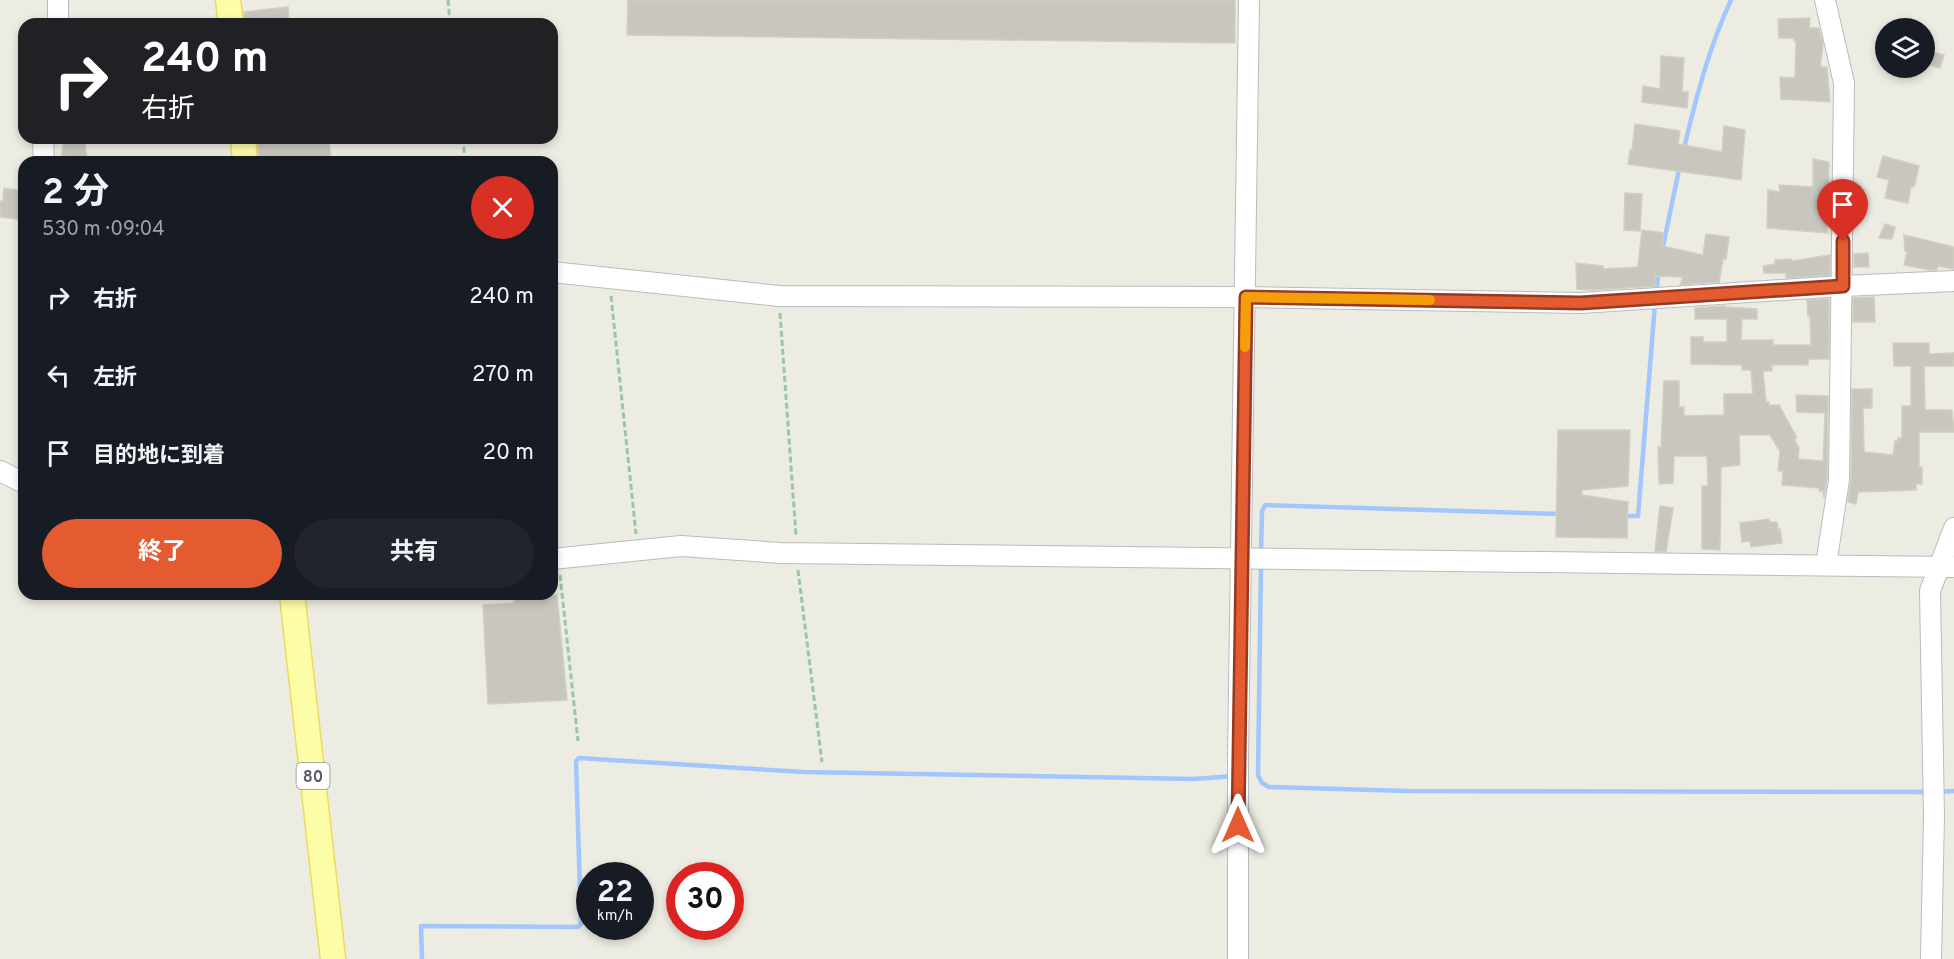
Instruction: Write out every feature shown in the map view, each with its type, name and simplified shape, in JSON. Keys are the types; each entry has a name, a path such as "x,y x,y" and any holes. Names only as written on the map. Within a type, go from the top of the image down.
{"main road":[{"path":"228,0 230,18"},
{"name":"80","path":"293,600 333,959"}],"street":[{"path":"58,0 58,18"},
{"path":"1238,959 1238,757 1249,0"},
{"path":"1825,0 1844,83 1839,480 1826,565"},
{"path":"558,273 779,296 1246,297 1581,303 1954,281"},
{"path":"0,471 18,480"},
{"path":"1931,959 1934,816 1930,591 1947,567 1954,528"},
{"path":"558,559 681,546 798,553 1947,567"}],"path":[{"path":"448,0 450,18"},
{"path":"609,278 638,550"},
{"path":"779,296 801,609 822,762"},
{"path":"558,583 578,741"}],"building":[{"path":"628,0 1235,0 1235,43 627,35"},
{"path":"288,7 289,18 244,18 244,12"},
{"path":"1810,18 1809,28 1819,28 1823,44 1820,67 1827,67 1830,102 1781,99 1780,77 1795,78 1796,41 1794,38 1779,38 1778,19"},
{"path":"1935,53 1944,55 1940,68 1935,66"},
{"path":"1661,56 1684,58 1682,92 1688,92 1687,108 1642,102 1643,86 1660,89"},
{"path":"1635,124 1680,131 1678,144 1722,152 1724,126 1745,130 1741,180 1628,164"},
{"path":"63,144 85,144 87,156 62,156"},
{"path":"258,144 330,144 330,156 258,156"},
{"path":"1883,156 1919,166 1914,187 1911,186 1908,203 1885,198 1889,180 1877,177"},
{"path":"1813,159 1829,162 1827,233 1767,228 1768,190 1780,192 1779,185 1813,187"},
{"path":"4,188 18,190 18,219 0,217 0,201 3,201"},
{"path":"1625,193 1642,194 1640,231 1624,230"},
{"path":"1885,224 1895,227 1892,239 1879,238"},
{"path":"1642,230 1663,233 1662,246 1703,255 1706,234 1729,237 1726,259 1723,259 1719,282 1680,285 1683,277 1655,276 1656,286 1577,289 1576,263 1603,266 1603,269 1638,267"},
{"path":"1904,235 1954,247 1954,269 1938,266 1937,270 1930,270 1904,265 1907,252"},
{"path":"1868,253 1869,267 1854,267 1854,254"},
{"path":"1830,255 1830,275 1786,278 1786,273 1764,273 1763,266 1775,264 1775,260 1791,259 1792,261"},
{"path":"1874,297 1875,322 1853,322 1853,298"},
{"path":"1829,299 1829,359 1808,359 1808,365 1772,365 1772,371 1763,371 1766,402 1769,402 1769,405 1779,405 1797,438 1794,439 1799,448 1798,459 1823,461 1825,413 1797,412 1796,395 1828,396 1827,479 1824,498 1823,491 1819,491 1819,488 1782,485 1783,471 1778,471 1780,451 1770,435 1739,435 1740,465 1721,467 1720,550 1702,549 1702,486 1708,486 1707,456 1674,456 1673,483 1659,484 1658,447 1661,448 1664,381 1679,381 1679,407 1684,407 1684,416 1724,415 1724,394 1753,394 1751,370 1742,370 1742,365 1691,364 1691,337 1703,337 1703,342 1727,342 1727,319 1695,319 1695,308 1725,306 1757,309 1757,319 1742,319 1741,340 1773,340 1773,345 1811,345 1807,300"},
{"path":"1893,343 1929,343 1929,354 1954,353 1954,366 1924,366 1925,410 1952,410 1954,432 1919,432 1919,467 1922,467 1922,484 1916,484 1916,490 1858,492 1856,504 1848,502 1851,480 1852,389 1872,389 1872,408 1863,408 1864,452 1893,455 1895,441 1902,438 1902,406 1911,406 1911,366 1894,366"},
{"path":"1558,430 1630,430 1628,486 1582,490 1582,495 1628,502 1627,538 1556,537"},
{"path":"1660,506 1673,508 1666,552 1655,551"},
{"path":"1769,519 1770,522 1777,522 1782,543 1751,547 1750,541 1742,542 1740,523"},
{"path":"514,600 557,600 567,700 488,704 483,605 514,603"}],"waterway":[{"path":"1684,148 1710,54 1731,0"},
{"path":"1662,251 1680,165"},
{"path":"1656,293 1659,271"},
{"path":"1622,516 1638,516 1655,304"},
{"path":"1261,552 1262,511 1265,505 1560,514"},
{"path":"1261,564 1258,775 1262,783 1269,787 1408,791 1929,792"},
{"path":"422,959 421,926 578,927 581,924 576,761 579,758 804,772 1193,779 1234,776"},
{"path":"1938,792 1954,791"}],"slow traffic":[{"path":"1245,347 1246,297 1430,300"}],"route":[{"path":"1238,825 1246,297 1581,303 1843,286 1843,241"}]}
